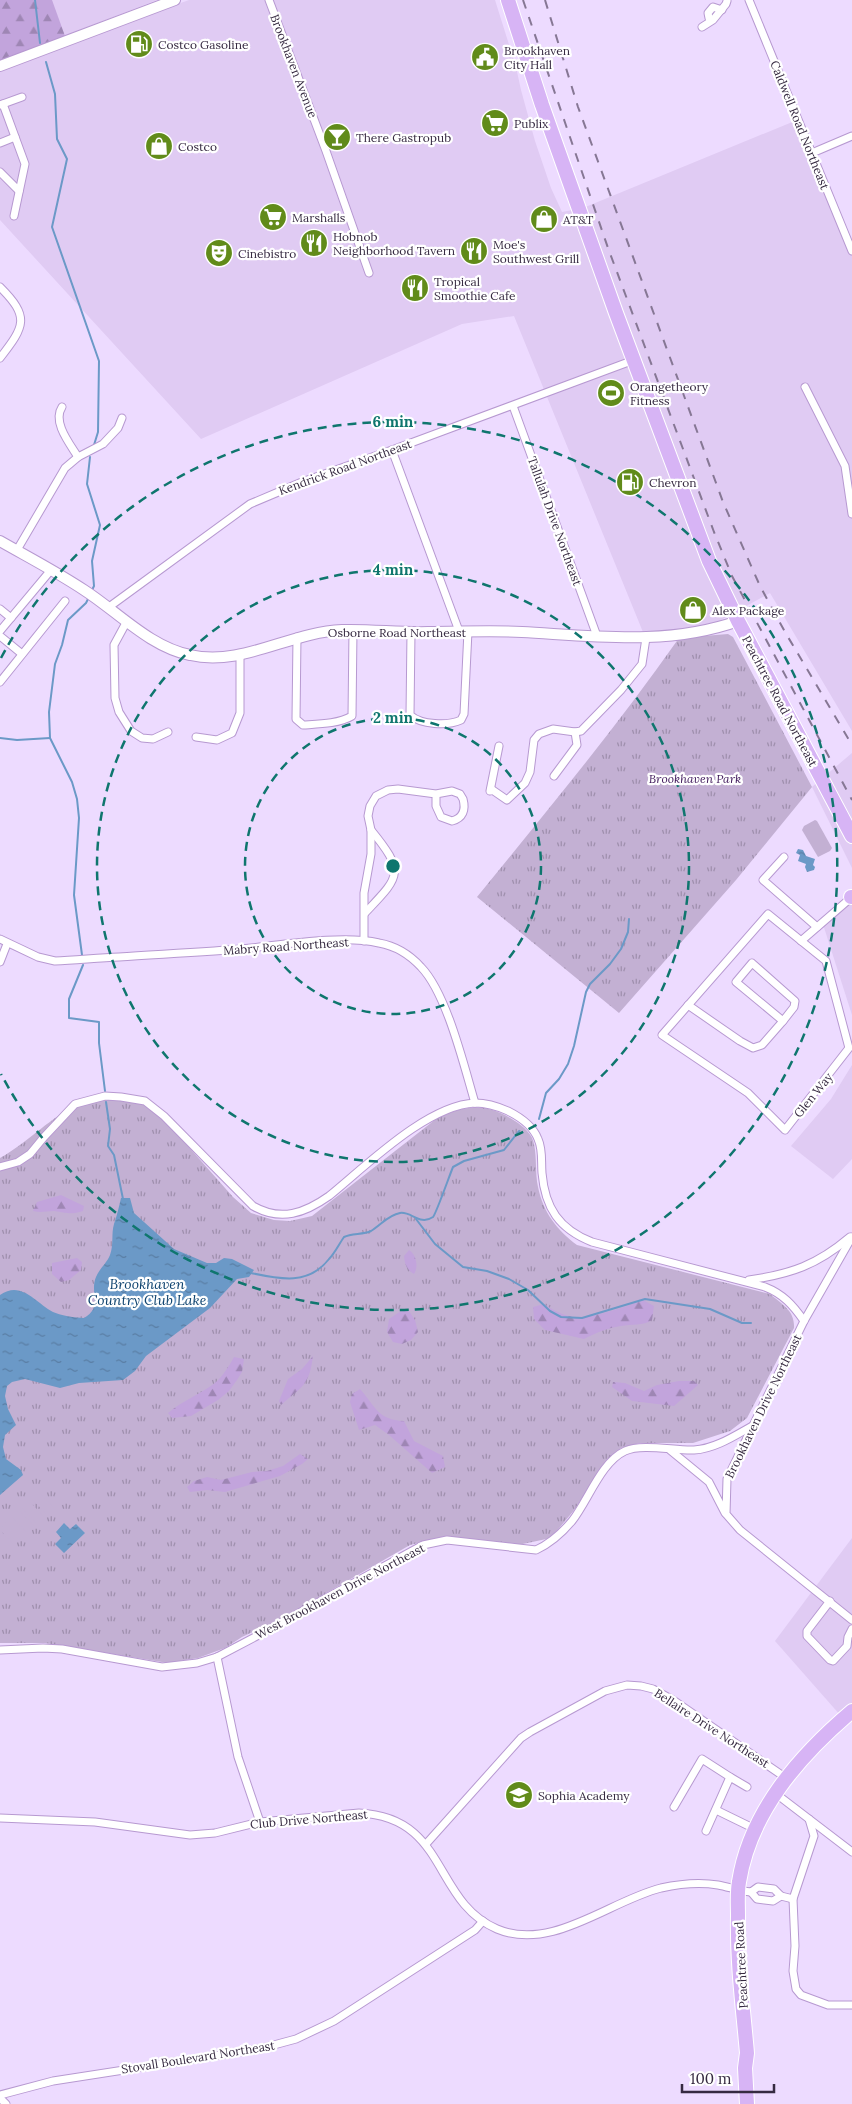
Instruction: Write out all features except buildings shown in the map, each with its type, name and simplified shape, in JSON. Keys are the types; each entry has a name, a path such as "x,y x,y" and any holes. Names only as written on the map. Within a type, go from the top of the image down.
{"highway":[{"name":"Peachtree Road Northeast","path":"508,0 542,105 709,561 738,621 852,836"},
{"path":"755,1829 775,1793 786,1778 852,1711"},
{"name":"Peachtree Road","path":"747,2104 747,2053 738,1955 744,1891 739,1881 755,1829"}],"street":[{"path":"0,66 175,0"},
{"name":"Brookhaven Avenue","path":"269,0 326,151 369,273"},
{"name":"Caldwell Road Northeast","path":"749,0 852,251"},
{"path":"706,22 720,9 723,1 728,1"},
{"path":"14,216 25,164 2,105 22,97"},
{"path":"812,153 852,136"},
{"path":"0,143 15,137"},
{"path":"0,172 19,191"},
{"path":"0,287 18,306 20,321 14,341 0,358"},
{"name":"Kendrick Road Northeast","path":"106,605 250,504 302,482 634,360"},
{"path":"805,386 845,466 852,514"},
{"name":"Tallulah Drive Northeast","path":"513,406 597,636"},
{"path":"62,407 58,412 59,421 78,457"},
{"path":"17,550 65,468 78,457 103,444 118,428 122,418"},
{"path":"392,450 464,631 464,714 461,720 454,723 446,723 422,720 410,715 411,632"},
{"name":"Osborne Road Northeast","path":"0,541 84,589 127,621 170,649 190,655 221,658 240,656 297,637 329,631 464,631 646,638 700,633 738,621"},
{"path":"0,631 50,570"},
{"path":"0,682 64,602"},
{"path":"0,610 10,618"},
{"path":"127,621 114,645 115,698 119,712 131,731 142,738 153,739 168,732"},
{"path":"297,637 296,719 303,725 345,720 352,716 353,630"},
{"path":"0,636 22,654"},
{"path":"499,746 490,792 507,800 525,783 530,772 534,740 539,734 553,729 582,731 621,690 642,664 646,638"},
{"path":"196,737 217,740 232,732 240,714 240,656"},
{"path":"554,776 577,746 575,732"},
{"path":"364,941 364,893 371,846 371,830 368,816 370,806 376,796 388,790 398,789 436,794 452,791 460,794 464,802 464,812 460,818 452,821 441,817 436,806 436,794"},
{"path":"365,913 389,887 395,874 392,858 371,830"},
{"path":"371,846 382,843"},
{"path":"784,857 763,880 816,927"},
{"path":"802,941 852,897"},
{"name":"Glen Way","path":"768,914 826,961 849,1048 785,1130 748,1093 662,1037 662,1034 688,1005 768,914"},
{"name":"Mabry Road Northeast","path":"0,939 7,944 38,957 55,961 172,954 292,943 364,941 392,946 422,968 433,983 453,1032 476,1103"},
{"path":"0,962 7,944"},
{"path":"688,1005 740,1041 753,1048 762,1045 783,1021 794,1007 795,1001 752,963 736,982 783,1021"},
{"path":"0,1167 18,1162 30,1154 75,1104 105,1096 121,1096 145,1101 164,1116 254,1206 272,1214 286,1215 313,1207 324,1200 428,1118 448,1109 476,1103 498,1107 521,1118 538,1138 542,1152 544,1194 550,1207 568,1229 579,1237 592,1242 765,1286 782,1295 792,1304 804,1321"},
{"path":"746,1281 769,1278 810,1266 831,1254 852,1236"},
{"name":"Brookhaven Drive Northeast","path":"726,1514 727,1479 804,1321 849,1248 852,1236"},
{"name":"West Brookhaven Drive Northeast","path":"0,1650 29,1648 62,1649 162,1667 197,1663 217,1657 416,1549 433,1542 447,1540 536,1550 548,1544 573,1520 607,1466 626,1450 639,1448 696,1450 727,1440 754,1425"},
{"path":"670,1450 709,1482 726,1514 740,1530 852,1620"},
{"path":"830,1601 807,1631 807,1636 830,1660 834,1661 847,1646 848,1637 852,1630"},
{"path":"217,1657 238,1757 260,1822"},
{"name":"Bellaire Drive Northeast","path":"426,1844 521,1738 605,1692 627,1685 653,1689 673,1700 786,1778"},
{"path":"674,1807 702,1759 747,1787"},
{"path":"706,1832 730,1777"},
{"path":"775,1793 852,1852"},
{"path":"716,1810 755,1829"},
{"name":"Club Drive Northeast","path":"0,1818 95,1822 190,1835 214,1833 260,1822 359,1813 374,1814 402,1824 415,1832 426,1844 463,1902 483,1921 511,1933 539,1935 564,1928 637,1896 662,1888 700,1884 718,1885 744,1891"},
{"path":"809,1819 814,1836 793,1899 793,1971 796,1989 801,1995 828,2005 852,2005"},
{"path":"744,1891 758,1887 774,1889 780,1896 793,1899"},
{"path":"744,1891 756,1899 773,1901 780,1896"},
{"name":"Stovall Boulevard Northeast","path":"0,2096 53,2081 259,2048 296,2039 334,2020 475,1930 483,1921"},
{"path":"0,2096 6,2104"}],"shaded area":[{"path":"0,0 157,0 0,61"},
{"path":"189,0 495,0 516,67 535,141 551,188 562,212 583,208 802,118 852,248 852,731 770,593 721,620 718,624 645,637 514,316 462,324 201,439 0,220 0,68"},
{"path":"852,753 852,868 812,787"},
{"path":"852,894 852,1015 821,918"},
{"path":"852,1065 852,1159 833,1179 791,1146 831,1099"},
{"path":"852,1538 852,1708 841,1716 775,1641"}],"green space":[{"path":"0,0 52,0 65,36 0,61"},
{"name":"Brookhaven Park","path":"728,634 733,637 812,787 736,880 619,1013 477,897 606,737 679,638"},
{"path":"815,820 832,848 818,857 802,830 804,826"},
{"path":"123,1093 156,1110 233,1197 251,1213 274,1220 290,1221 312,1216 436,1119 467,1108 495,1111 518,1123 532,1137 535,1149 538,1187 543,1204 557,1227 577,1245 770,1294 784,1305 790,1313 794,1322 794,1328 747,1418 730,1431 693,1443 640,1443 621,1448 604,1464 575,1509 551,1538 518,1545 446,1536 410,1545 281,1619 242,1637 225,1648 198,1658 168,1663 45,1643 0,1643 0,1158 11,1152 70,1108 91,1099"},
{"path":"61,1195 84,1206 83,1211 66,1213 33,1211 37,1202"},
{"path":"409,1250 416,1261 416,1271 414,1274 405,1262 404,1256"},
{"path":"77,1258 82,1262 81,1270 69,1280 61,1282 52,1274 52,1263"},
{"path":"643,1300 654,1306 652,1320 649,1322 611,1328 584,1339 545,1330 534,1319 533,1307 544,1304 561,1314 579,1317 608,1312"},
{"path":"401,1311 409,1311 415,1320 418,1332 411,1340 402,1344 393,1342 387,1332 389,1319"},
{"path":"313,1356 307,1380 281,1405 279,1401 288,1379 302,1369"},
{"path":"234,1357 244,1359 242,1372 229,1391 191,1416 172,1418 168,1413 215,1383"},
{"path":"679,1381 694,1381 698,1385 674,1406 632,1401 612,1387 613,1382 625,1383 644,1391 657,1385"},
{"path":"360,1389 383,1415 395,1420 404,1421 414,1441 443,1456 445,1467 432,1473 375,1425 359,1430 350,1402 352,1394"},
{"path":"300,1454 308,1459 280,1476 225,1492 207,1490 190,1492 187,1487 194,1481 207,1477 221,1480 252,1472 267,1471 283,1466"},
{"path":"39,1492 54,1508 47,1515 32,1499"},
{"path":"29,1501 44,1517 37,1524 22,1508"},
{"path":"19,1510 34,1526 27,1533 12,1517"},
{"path":"6,1522 22,1538 14,1545 0,1530"},
{"path":"0,1535 12,1547 5,1554 0,1549"}],"water":[{"path":"798,849 803,850 806,856 815,859 814,870 807,872 806,864 798,861 800,855 796,853"},
{"name":"Brookhaven Country Club Lake","path":"121,1198 130,1198 134,1213 174,1249 207,1263 216,1263 224,1258 232,1259 254,1270 249,1277 237,1279 210,1308 146,1356 135,1371 123,1380 79,1383 60,1388 25,1379 12,1382 7,1386 5,1396 8,1409 16,1425 5,1435 3,1447 6,1459 21,1470 23,1475 0,1495 0,1295 8,1291 21,1291 53,1312 84,1318 90,1313 95,1304 94,1283 99,1271 109,1258 113,1228"},
{"path":"64,1523 70,1529 76,1524 85,1533 64,1553 55,1544 61,1538 56,1532"}],"waterway":[{"path":"35,0 40,43"},
{"path":"46,62 55,94 57,139 67,159 52,227 99,361 98,432 94,445"},
{"path":"90,457 87,484 100,525 92,561 94,586 92,590"},
{"path":"82,955 74,895 79,818 77,799 72,782 50,738 49,712 55,664 68,620 86,603 89,597"},
{"path":"0,738 17,740 50,738"},
{"path":"539,1119 546,1093 559,1079 568,1064 586,992 590,984 610,964 621,949 628,932 629,919"},
{"path":"83,965 69,999 69,1018 99,1022 99,1043 105,1091"},
{"path":"106,1102 110,1129 108,1146 114,1155 123,1199"},
{"path":"251,1273 282,1278 302,1277 321,1268 344,1237 371,1231 388,1218 400,1213 424,1220 433,1217 453,1167 464,1161 504,1150 519,1131"},
{"path":"416,1219 435,1244 463,1267 487,1271 509,1279 528,1290 550,1311 561,1317 582,1318 645,1299 710,1309 742,1323 751,1323"}],"railway":[{"path":"523,0 608,248 732,576 852,800"},
{"path":"545,0 578,107 723,502 760,586 852,745"}],"place":[{"name":"Costco Gasoline","path":"139,44"},
{"name":"Brookhaven City Hall","path":"485,57"},
{"name":"Publix","path":"495,123"},
{"name":"There Gastropub","path":"337,137"},
{"name":"Costco","path":"159,146"},
{"name":"Marshalls","path":"273,217"},
{"name":"AT&T","path":"544,219"},
{"name":"Hobnob Neighborhood Tavern","path":"314,243"},
{"name":"Moe's Southwest Grill","path":"474,251"},
{"name":"Cinebistro","path":"219,253"},
{"name":"Tropical Smoothie Cafe","path":"415,288"},
{"name":"Orangetheory Fitness","path":"611,393"},
{"name":"Chevron","path":"630,482"},
{"name":"Alex Package","path":"693,610"},
{"name":"Sophia Academy","path":"519,1795"}]}
